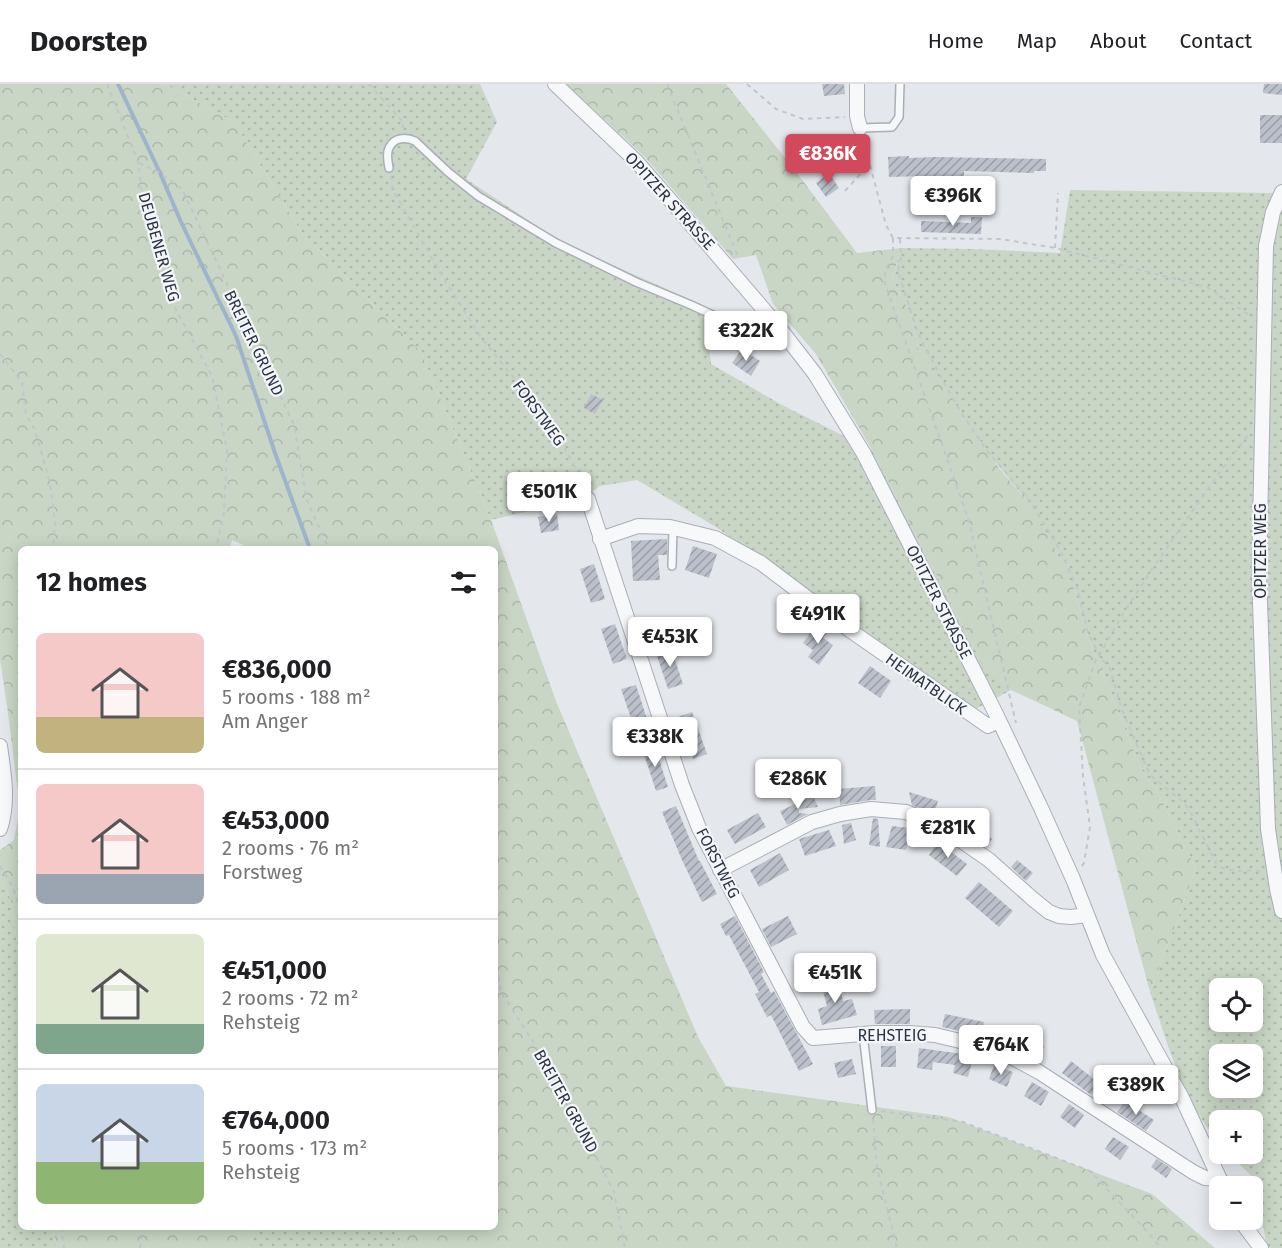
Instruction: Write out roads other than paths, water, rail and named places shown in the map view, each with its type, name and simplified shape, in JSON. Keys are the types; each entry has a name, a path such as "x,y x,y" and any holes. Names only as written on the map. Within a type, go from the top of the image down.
{"street":[{"name":"OPITZER STRASSE","path":"555,84 636,161 777,325 815,374 864,454 1041,808 1073,879 1103,955 1182,1098 1219,1176"},
{"path":"857,84 858,122"},
{"name":"OPITZER WEG","path":"1282,192 1273,212 1266,246 1259,574 1268,829 1282,910"},
{"name":"FORSTWEG","path":"588,499 682,785 699,828 802,1027 813,1038"},
{"name":"HEIMATBLICK","path":"600,538 638,526 673,527 715,538 760,563 851,632 987,726 999,721"},
{"path":"0,746 5,780 5,813 0,829"},
{"path":"720,870 812,822 871,809 906,812 940,826 989,860 1049,912 1071,917 1087,915"},
{"name":"REHSTEIG","path":"813,1038 863,1034 935,1035 1006,1054 1039,1072 1192,1172 1209,1179"},
{"path":"1248,1230 1261,1248"}],"lane":[{"path":"858,122 892,127 899,117 900,84"},
{"path":"390,168 387,157 388,149 392,144 405,137 415,141 478,196 556,243 636,282 741,328 762,331 777,325"},
{"path":"672,566 673,527"},
{"path":"863,1034 872,1110"}],"waterway":[{"path":"118,84 236,336 309,546"}]}
